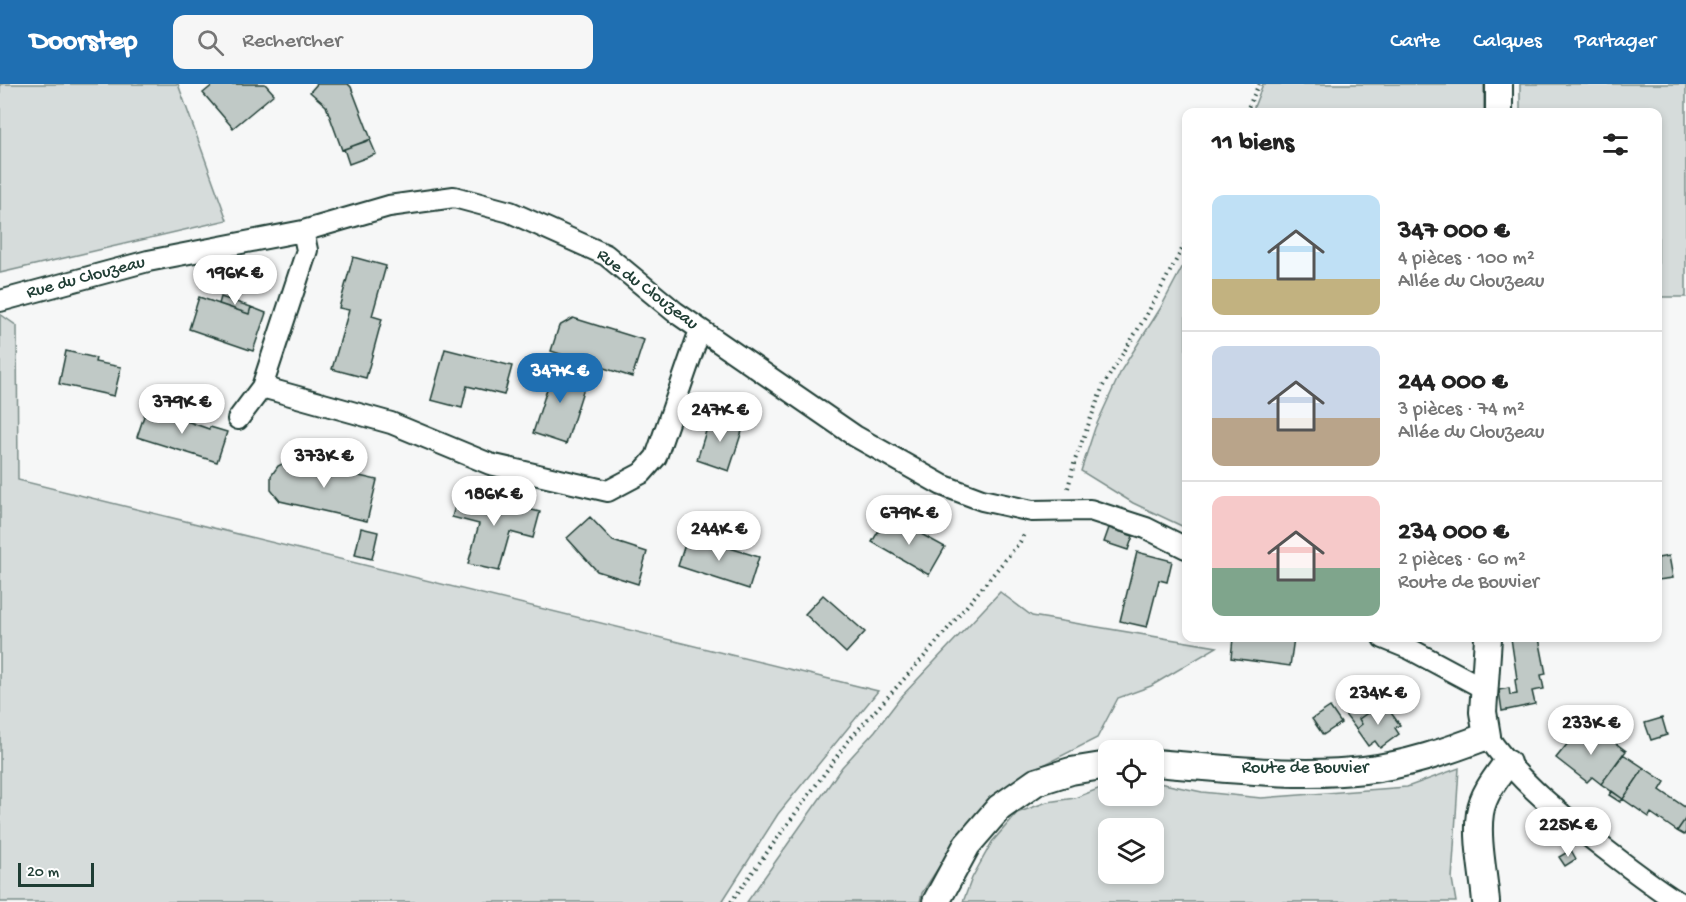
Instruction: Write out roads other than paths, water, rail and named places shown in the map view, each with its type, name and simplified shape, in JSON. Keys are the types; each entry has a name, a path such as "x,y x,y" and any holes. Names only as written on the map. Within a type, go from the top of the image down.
{"street":[{"path":"1499,84 1499,108"},
{"name":"Rue du Clouzeau","path":"0,301 148,261 303,231 389,206 454,197 510,212 606,255 700,330 855,436 942,485 982,500 1032,511 1090,510 1146,528 1182,546"},
{"path":"238,419 262,387 307,250 303,231"},
{"path":"262,387 391,423 490,464 608,490 642,473 656,457 700,330"},
{"path":"1392,642 1483,688"},
{"path":"1488,642 1483,688 1483,712 1487,736 1507,763 1537,794 1648,882 1678,902"},
{"name":"Route de Bouvier","path":"1164,764 1279,771 1364,770 1402,764 1487,736"},
{"path":"1486,902 1480,812 1487,794 1507,763"},
{"path":"936,902 967,845 999,808 1036,782 1071,771 1098,767"}]}
